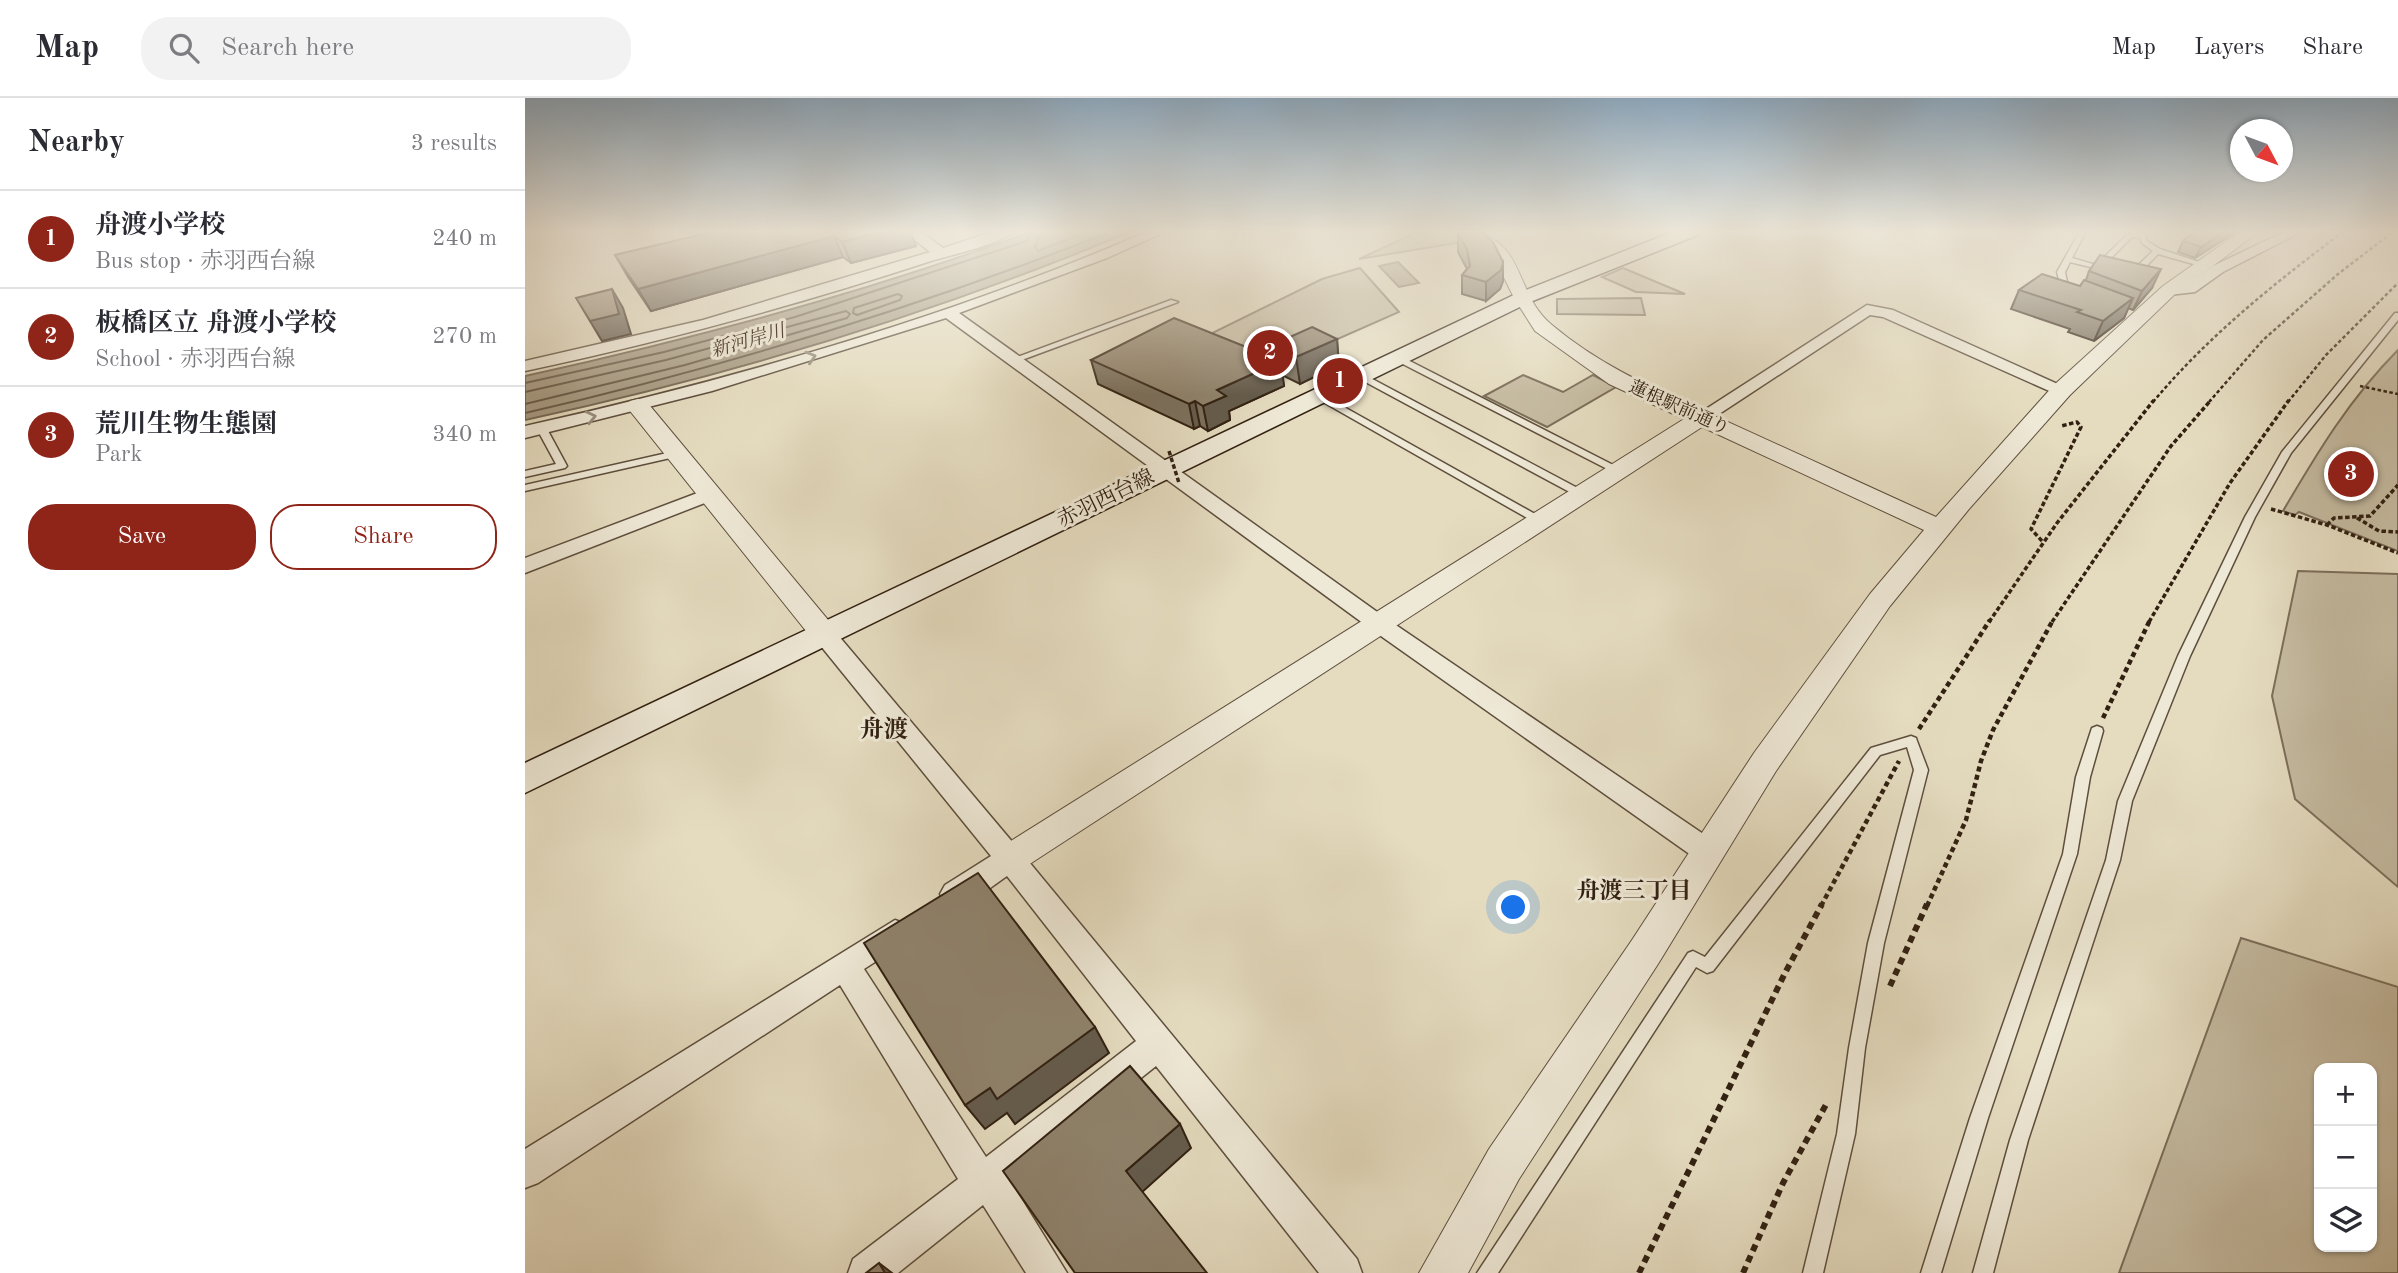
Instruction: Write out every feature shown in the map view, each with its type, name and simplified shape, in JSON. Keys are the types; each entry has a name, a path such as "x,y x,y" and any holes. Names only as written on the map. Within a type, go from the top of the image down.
{"main road":[{"name":"赤羽西台線","path":"525,779 1523,298 1554,286"}],"street":[{"path":"525,366 709,324 836,286"},
{"path":"533,431 638,406 837,349 949,312 1017,286"},
{"name":"蓮根駅前通り","path":"1517,286 1542,327 1616,380 1940,528"},
{"path":"1441,1273 1504,1164 1772,751 1880,600 2062,390 2136,316 2175,286"},
{"path":"2169,290 2190,289 2195,286"},
{"path":"525,1170 1867,310 1887,313 2062,390"},
{"path":"949,312 1172,468 1379,624 1708,852"},
{"path":"638,406 708,495 1010,859 1343,1273"},
{"path":"525,566 708,495"},
{"path":"845,966 968,1164 998,1194 1048,1273"},
{"path":"867,1273 1158,1044"}],"lane":[{"path":"2064,286 2078,295"},
{"path":"1016,359 1174,302"},
{"path":"1983,1273 2019,1140 2113,860 2125,801 2184,656 2256,505 2287,452 2398,315"},
{"path":"1398,358 1618,471"},
{"path":"1361,376 1581,494"},
{"path":"1319,396 1540,521"},
{"path":"525,474 562,466 533,431"},
{"path":"525,488 676,454"},
{"path":"1931,1273 1979,1118 2070,854 2083,777 2097,731"},
{"path":"1487,1273 1693,958 1707,966 1876,751 1911,741 1921,770 1876,943 1857,1048 1846,1134 1813,1273"}],"path":[{"path":"1639,1273 1785,973 1911,741 2042,541 2117,440 2192,359 2274,286"},
{"path":"1890,988 1966,820 1981,761 1993,730 2047,630 2103,543 2171,446 2263,340 2325,286"},
{"path":"2097,731 2123,670 2188,549 2219,500 2310,374 2395,286"},
{"path":"2342,381 2398,394"},
{"path":"2042,541 2031,529 2081,427 2077,422 2064,424 2054,432"},
{"path":"2327,525 2334,518 2370,516 2398,485"},
{"path":"2256,505 2327,525 2398,553"},
{"path":"2356,518 2379,531 2398,532"},
{"path":"1742,1273 1783,1183 1830,1097"}],"shaded area":[{"path":"1308,286 1376,286 1399,312 1206,397 1192,343"},
{"path":"1622,286 1666,286 1685,294 1636,292"},
{"path":"1641,298 1645,315 1557,314 1557,299"},
{"path":"2398,350 2398,551 2299,512 2295,515 2283,511 2349,407"},
{"path":"1523,375 1563,392 1593,375 1616,387 1547,427 1484,396"},
{"path":"2298,571 2398,574 2398,887 2295,799 2272,696"},
{"path":"2241,938 2398,987 2398,1273 2119,1273"}],"water":[{"name":"新河岸川","path":"871,286 992,286 757,362 525,420 525,376 654,346"}],"building":[{"path":"2025,286 2100,286 2133,298 2103,321 2077,312 2081,310 2019,290"},
{"path":"2128,286 2146,286 2142,291"},
{"path":"612,289 619,314 590,321 576,298"},
{"path":"1174,318 1281,361 1217,390 1226,396 1203,406 1195,401 1189,404 1091,360"},
{"path":"1312,327 1337,339 1296,357 1272,345"},
{"path":"978,873 1095,1027 997,1099 990,1088 965,1105 864,943"},
{"path":"1130,1066 1180,1124 1126,1171 1207,1273 1075,1273 1003,1171"},
{"path":"879,1263 885,1273 866,1273"}],"place":[{"name":"板橋区立 舟渡小学校","path":"1270,353"},
{"name":"舟渡小学校","path":"1340,381"},
{"name":"荒川生物生態園","path":"2351,474"}],"district":[{"name":"舟渡","path":"884,731"},
{"name":"舟渡三丁目","path":"1634,891"}]}
